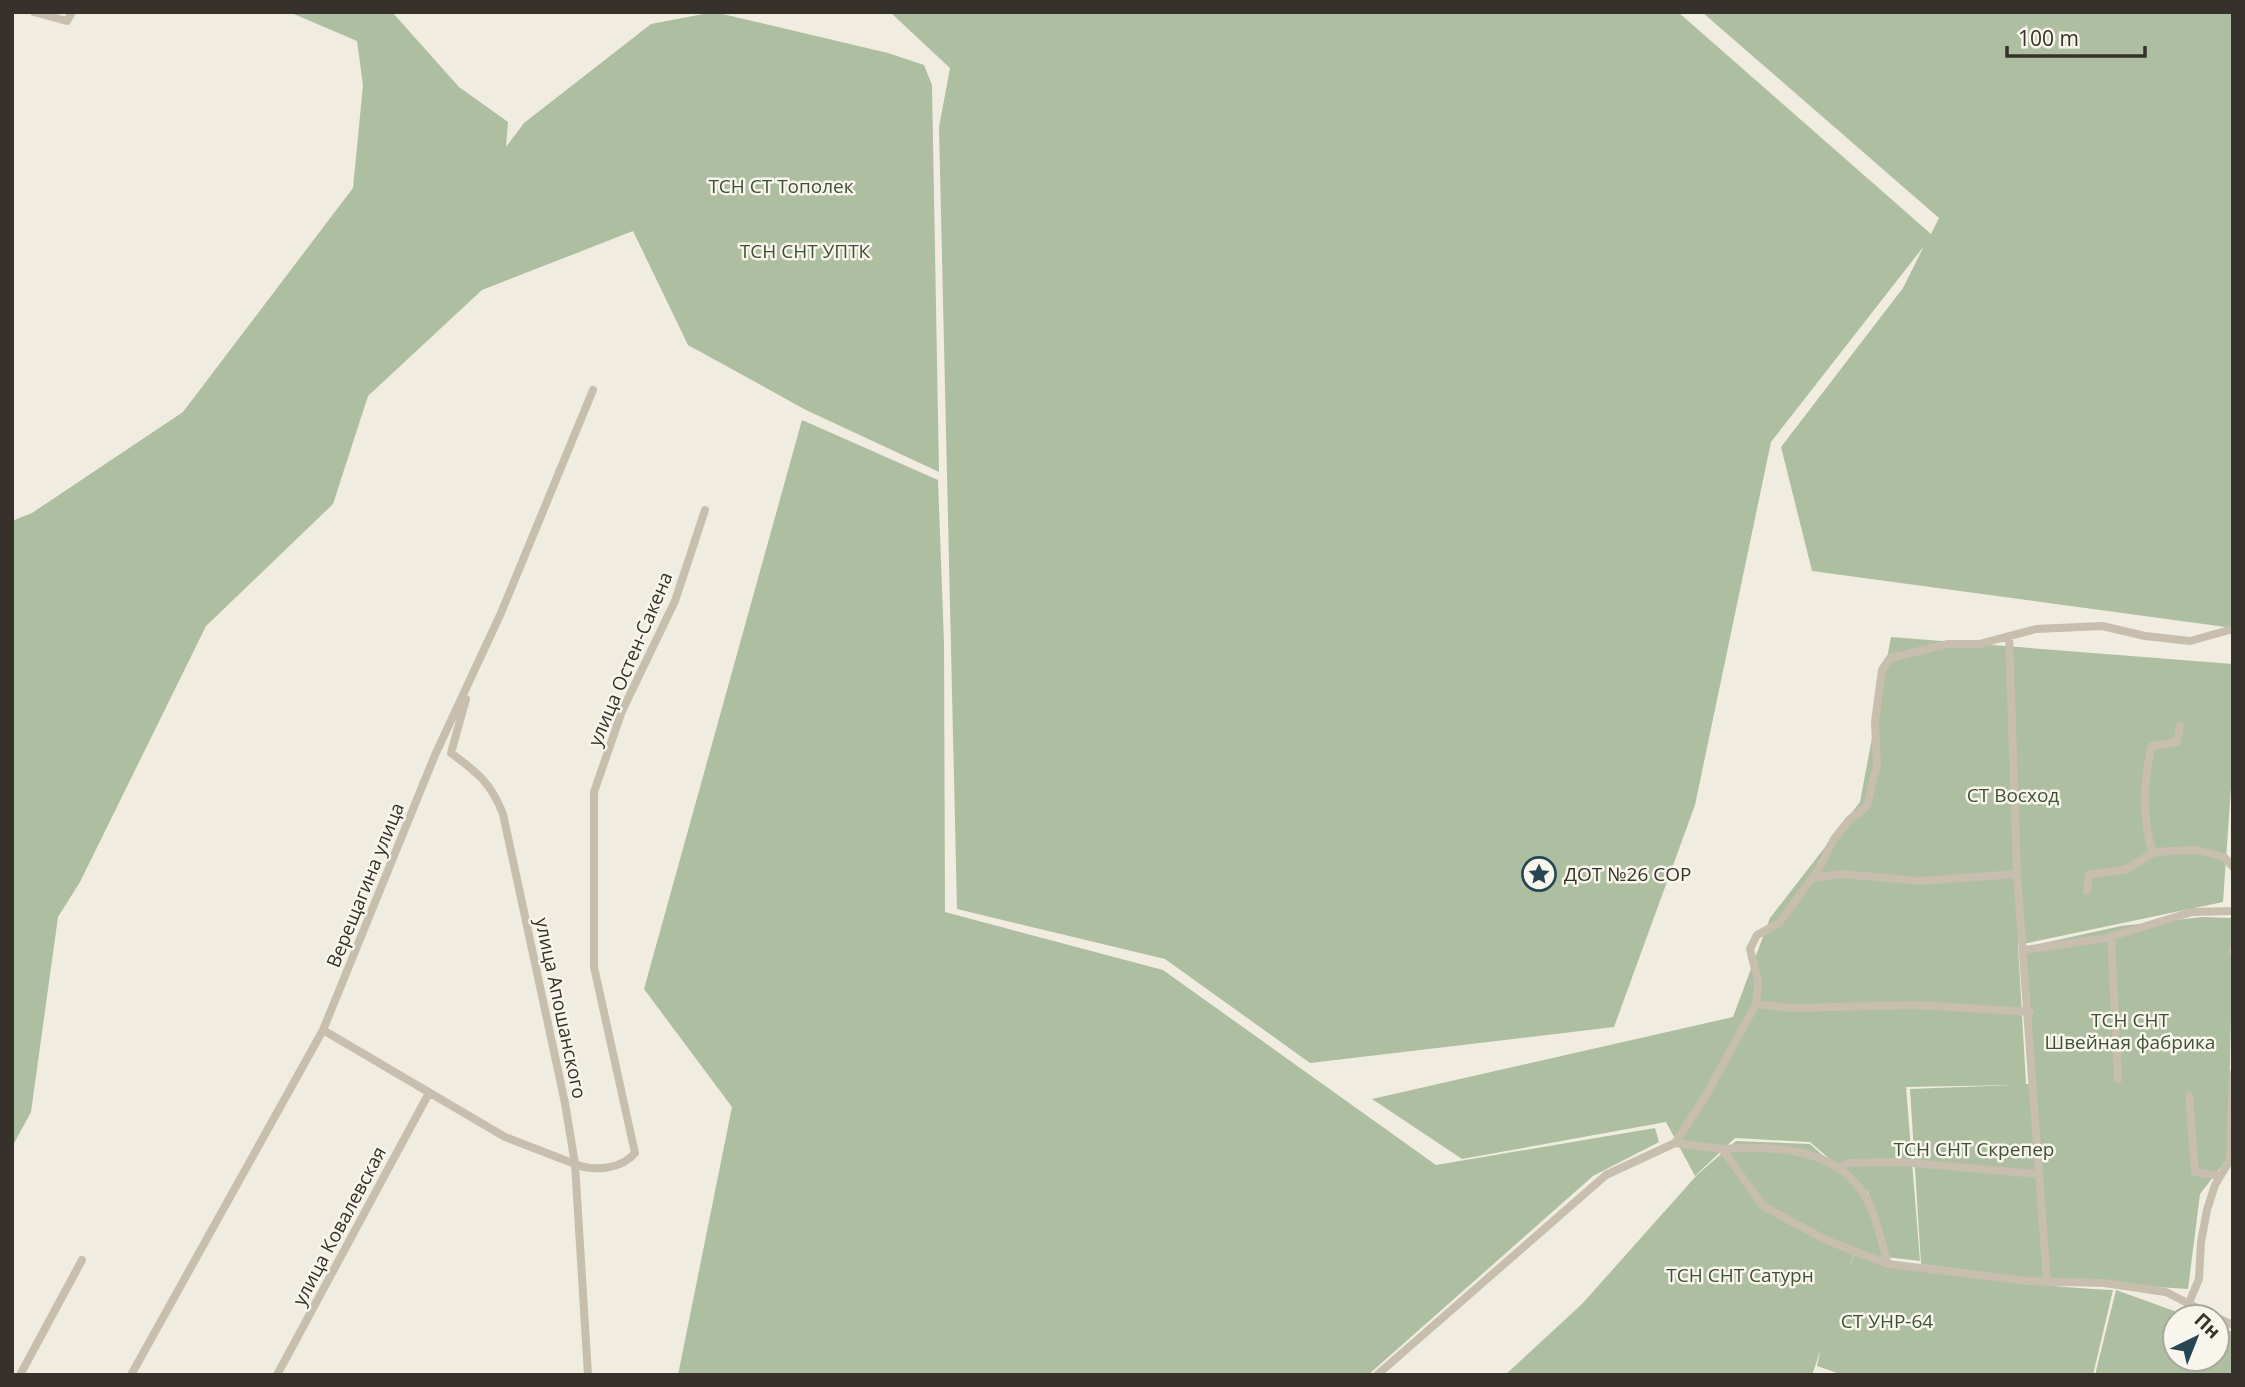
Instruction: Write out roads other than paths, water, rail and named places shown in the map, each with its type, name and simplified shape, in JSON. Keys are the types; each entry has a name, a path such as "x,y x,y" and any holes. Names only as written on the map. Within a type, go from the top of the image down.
{"street":[{"path":"34,12 68,21 72,12"},
{"name":"Верещагина улица","path":"131,1375 323,1030 430,767 473,674 593,390"},
{"name":"улица Остен-Сакена","path":"575,1164 583,1167 614,1167 635,1153 594,967 594,792 622,710 675,601 705,510"},
{"path":"1377,1375 1606,1175 1675,1143 1705,1097 1756,1004 1758,982 1750,949 1757,935 1779,923 1812,878 1834,839 1849,820 1867,806 1877,765 1875,722 1882,670 1890,658 1948,644 1979,644 2036,629 2102,626 2145,636 2190,641 2233,629"},
{"path":"2009,636 2017,874 2030,1012 2038,1174 2047,1282"},
{"name":"улица Апошанского","path":"473,674 451,753 493,789 503,814 565,1103 575,1164 588,1375"},
{"path":"2153,853 2146,833 2147,766 2152,746 2177,742 2180,726"},
{"path":"2087,891 2089,875 2127,869 2153,853 2197,850 2224,857 2233,867"},
{"path":"1812,878 1841,874 1919,881 2017,874"},
{"path":"2025,950 2110,936 2192,912 2233,911"},
{"path":"2110,936 2118,1079"},
{"path":"1756,1004 1792,1008 1917,1005 2030,1012"},
{"path":"323,1030 505,1137 575,1164"},
{"path":"2189,1303 2199,1279 2201,1242 2207,1210 2220,1176 2230,1160 2233,1074"},
{"name":"улица Ковалевская","path":"277,1375 429,1093"},
{"path":"2189,1095 2195,1172 2220,1176"},
{"path":"1675,1143 1722,1149 1758,1147 1800,1151 1840,1167 1863,1191 1870,1205 1888,1264"},
{"path":"1722,1149 1763,1206 1826,1240 1888,1264 2047,1282 2104,1283 2166,1292 2185,1303"},
{"path":"1840,1167 1847,1163 1902,1161 2038,1174"},
{"path":"20,1375 82,1260"}],"place":[{"name":"ДОТ №26 СОР","path":"1539,874"}],"park label":[{"name":"ТСН СТ Тополек","path":"781,186"},
{"name":"ТСН СНТ УПТК","path":"805,251"},
{"name":"СТ Восход","path":"2013,795"},
{"name":"ТСН СНТ Швейная фабрика","path":"2130,1031"},
{"name":"ТСН СНТ Скрепер","path":"1974,1149"},
{"name":"ТСН СНТ Сатурн","path":"1740,1275"},
{"name":"СТ УНР-64","path":"1887,1321"}]}
